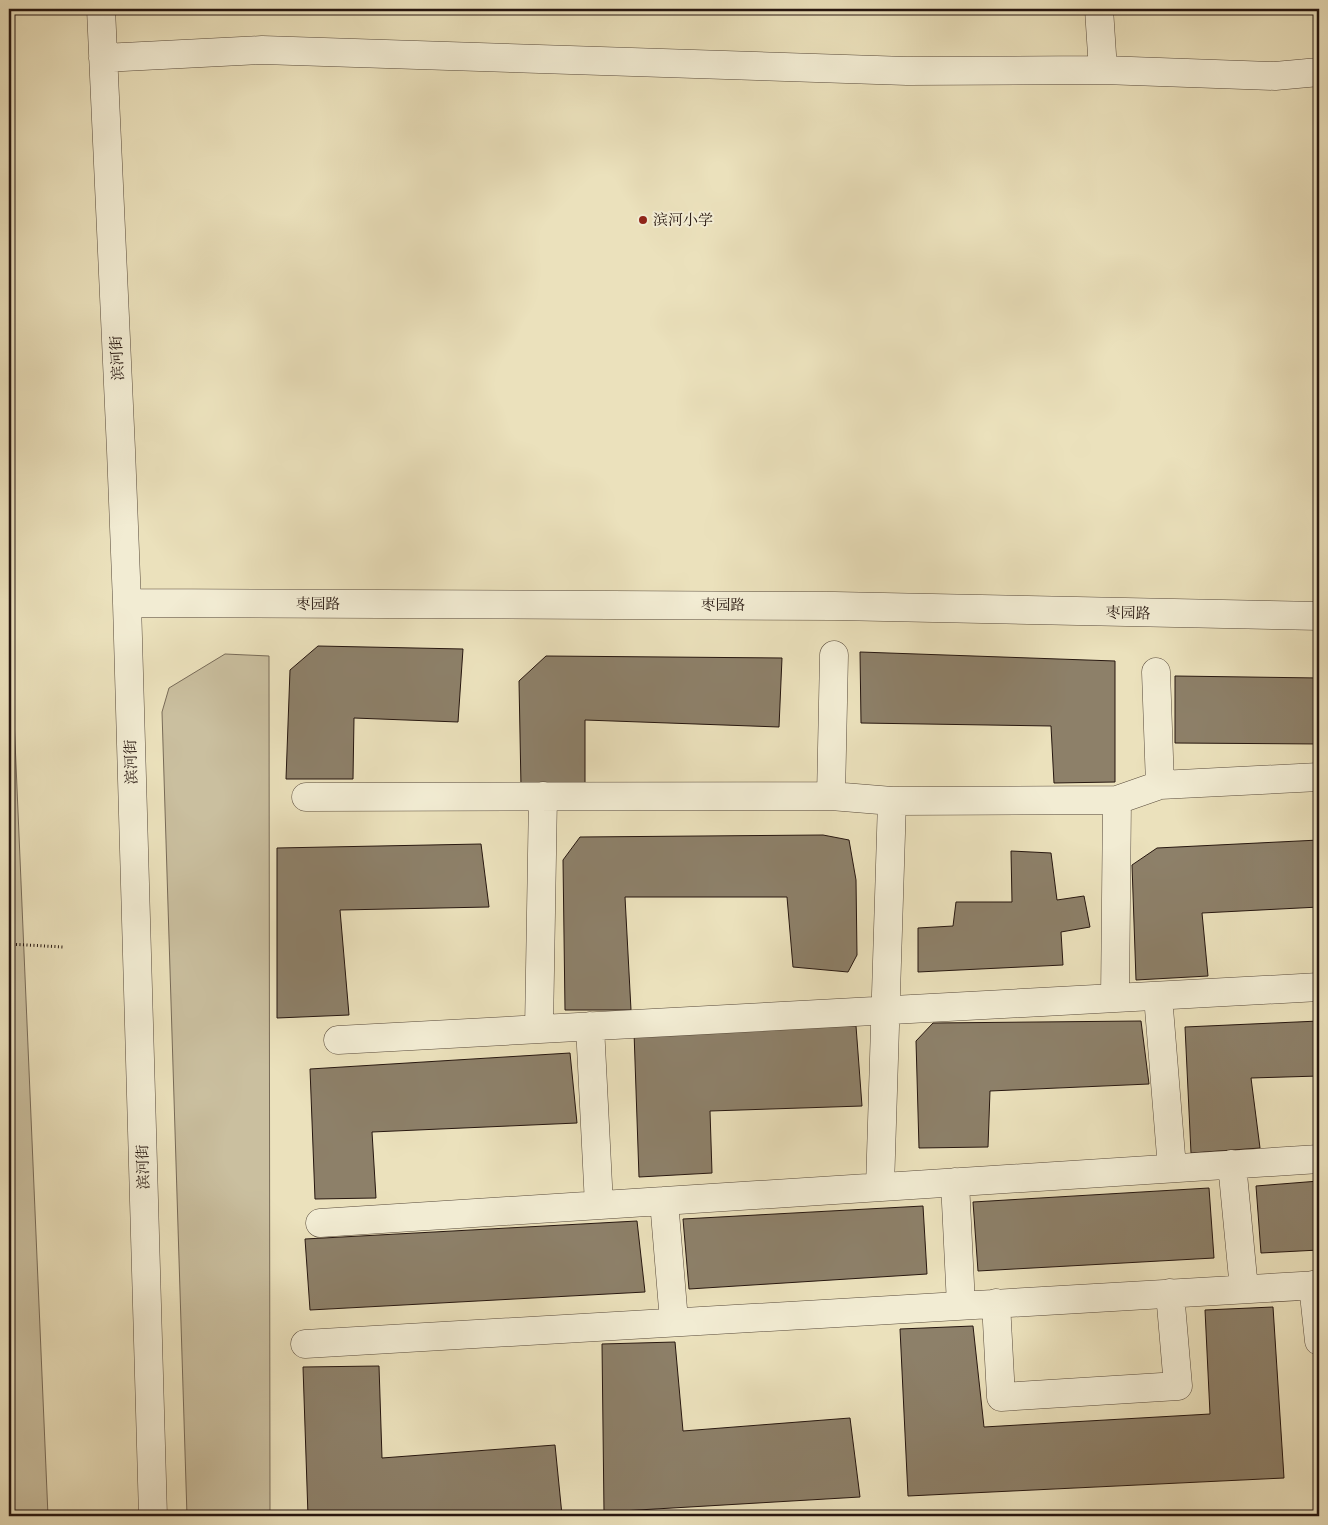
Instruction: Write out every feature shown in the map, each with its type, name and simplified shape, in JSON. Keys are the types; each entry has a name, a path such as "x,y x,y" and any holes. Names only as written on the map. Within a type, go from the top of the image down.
{"street":[{"name":"滨河街","path":"101,9 127,603 153,1516"},
{"path":"1099,9 1103,70"},
{"path":"103,58 262,50 907,71 1103,70 1275,76 1319,72"},
{"name":"枣园路","path":"127,603 825,606 1319,616"},
{"path":"831,796 834,655"},
{"path":"1156,672 1160,785"},
{"path":"306,797 831,796 892,802 1117,800 1160,785 1319,777"},
{"path":"539,1029 543,796"},
{"path":"1115,998 1117,800"},
{"path":"880,1187 892,802"},
{"path":"338,1040 1319,988"},
{"path":"1158,996 1172,1168"},
{"path":"590,1026 599,1205"},
{"path":"320,1223 1319,1159"},
{"path":"1232,1164 1244,1289"},
{"path":"955,1182 961,1305"},
{"path":"664,1201 674,1321"},
{"path":"305,1344 1316,1285 1319,1341"},
{"path":"996,1303 1001,1397 1011,1397 1178,1386 1170,1293"}],"path":[{"path":"9,944 63,947"},
{"path":"9,1480 10,1516"}],"shaded area":[{"path":"9,600 48,1516 9,1516"},
{"path":"225,654 269,656 270,1516 187,1516 162,712 169,688"}],"building":[{"path":"318,646 463,649 458,722 354,718 353,779 286,779 290,670"},
{"path":"860,652 1115,661 1115,782 1054,783 1051,726 861,723"},
{"path":"546,656 782,658 779,727 585,720 585,786 521,787 519,681"},
{"path":"1175,676 1319,678 1319,744 1175,743"},
{"path":"823,835 849,840 856,880 857,955 848,972 793,967 787,897 625,897 631,1010 565,1010 563,860 580,837"},
{"path":"1319,840 1319,907 1202,913 1208,976 1136,980 1132,865 1157,848"},
{"path":"481,844 489,907 340,910 349,1015 277,1018 277,848"},
{"path":"1011,851 1051,853 1057,900 1084,896 1090,927 1061,932 1063,965 918,972 918,928 953,926 956,902 1012,902"},
{"path":"1141,1021 1149,1084 990,1091 988,1147 919,1148 916,1041 933,1023"},
{"path":"1319,1021 1319,1076 1251,1078 1260,1148 1191,1153 1185,1027"},
{"path":"856,1026 862,1106 710,1111 712,1173 639,1177 634,1032"},
{"path":"570,1053 577,1123 372,1132 376,1198 315,1199 310,1069"},
{"path":"1319,1181 1319,1250 1261,1253 1256,1186"},
{"path":"1209,1188 1214,1258 978,1271 973,1202"},
{"path":"923,1206 927,1274 689,1289 683,1219"},
{"path":"637,1221 645,1292 310,1310 305,1239"},
{"path":"1273,1307 1284,1478 908,1496 900,1329 973,1326 984,1427 1210,1414 1205,1310"},
{"path":"675,1342 683,1431 850,1418 860,1497 604,1512 602,1344"},
{"path":"379,1366 382,1458 555,1445 562,1515 308,1516 303,1367"}],"place":[{"name":"滨河小学","path":"643,220"}]}
